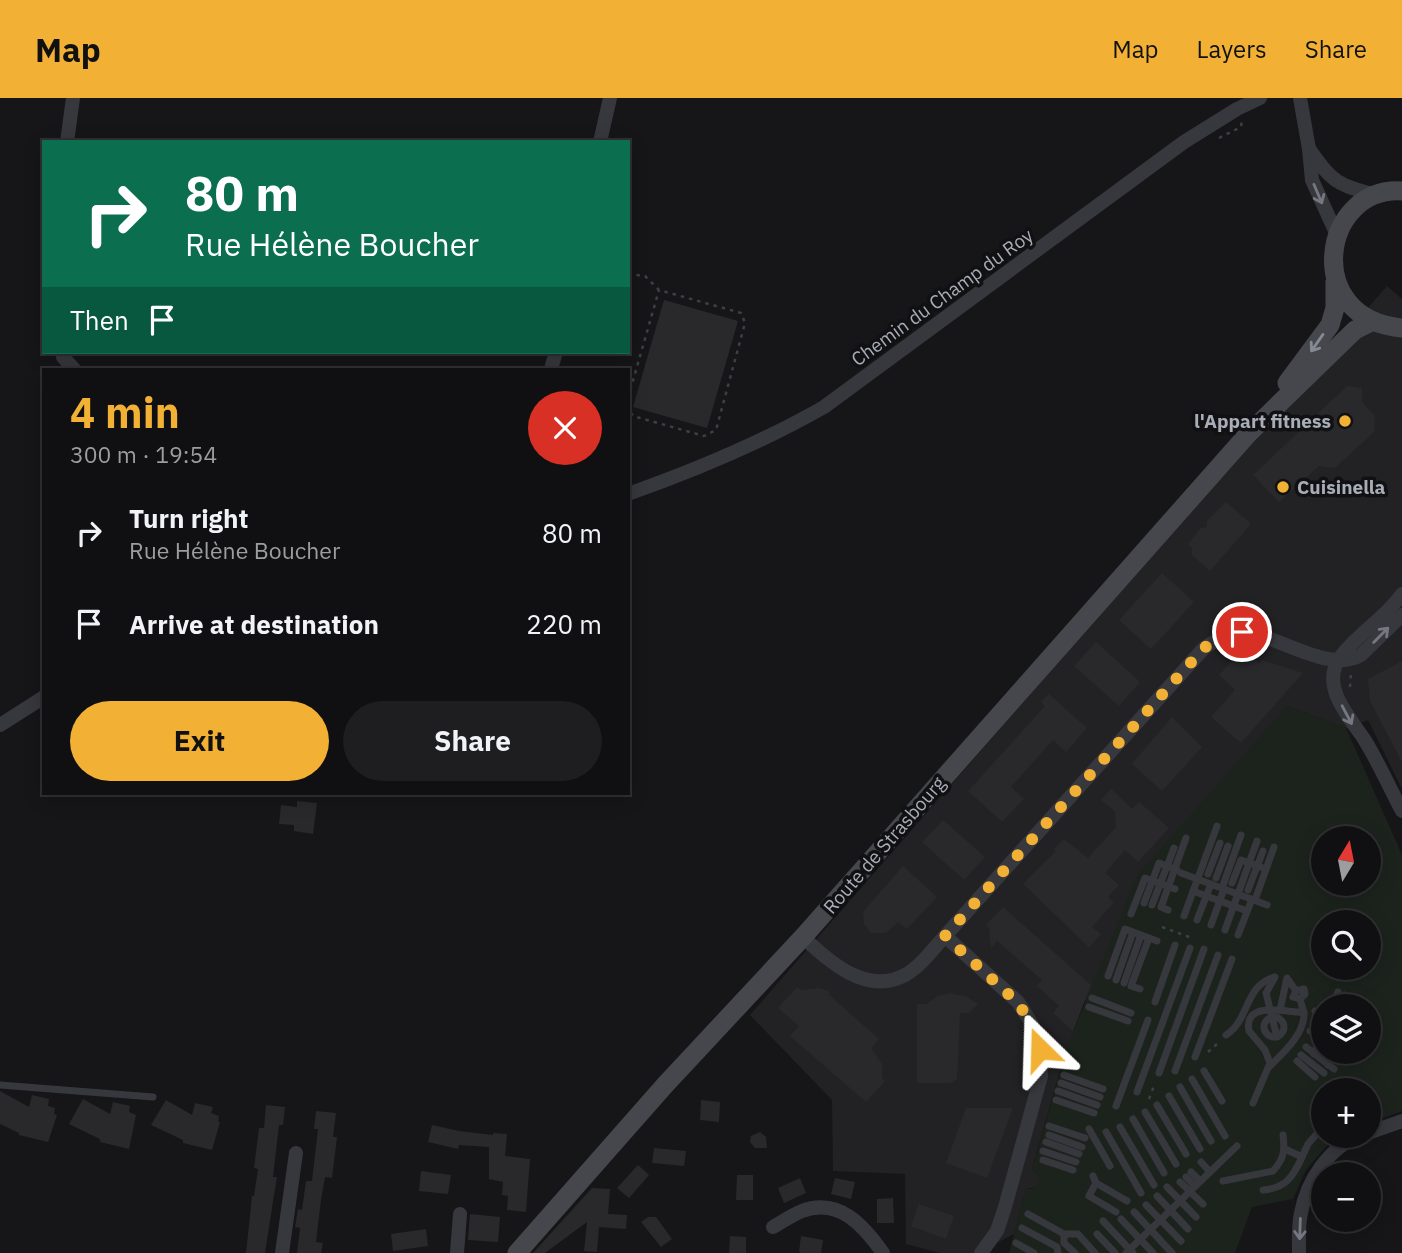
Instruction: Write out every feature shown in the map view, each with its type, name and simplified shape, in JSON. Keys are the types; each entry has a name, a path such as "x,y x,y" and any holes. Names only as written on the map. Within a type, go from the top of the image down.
{"main road":[{"path":"1337,235 1346,219 1359,205 1376,195 1402,191"},
{"name":"Route de Strasbourg","path":"1248,434 1329,325 1335,308 1333,265 1337,235"},
{"path":"1335,280 1343,297 1371,322 1402,328"},
{"name":"Route de Strasbourg","path":"517,1253 665,1085 803,937 1248,434 1355,330 1371,322"}],"street":[{"path":"67,140 73,98"},
{"path":"600,140 610,98"},
{"name":"Chemin du Champ du Roy","path":"630,493 698,469 781,432 824,407 1184,142 1260,98"},
{"path":"1300,98 1310,149 1312,180 1337,235"},
{"path":"1310,149 1326,174 1343,187 1376,195"},
{"path":"63,354 73,368"},
{"path":"803,937 834,966 856,977 895,979 908,973 945,936 1204,648 1221,637 1242,632 1266,637 1306,652 1338,660 1353,660 1356,651 1402,594"},
{"path":"1306,652 1356,651 1402,615"},
{"path":"1306,652 1334,685"},
{"path":"1338,660 1333,673 1337,696 1350,723 1363,737 1402,811"},
{"path":"0,725 42,698"},
{"path":"945,936 1017,1002 1032,1024 1040,1049 1041,1076 1009,1195 997,1231 981,1253"},
{"path":"1381,1128 1402,1121"},
{"path":"1299,1253 1300,1214 1309,1189 1318,1170 1340,1148"},
{"path":"282,1253 296,1153"},
{"path":"773,1227 804,1210 838,1210 855,1220 883,1253"},
{"path":"457,1253 460,1214"}],"lane":[{"path":"1211,925 1223,888 1224,844 1217,826"},
{"path":"1184,916 1197,879 1224,844 1241,835"},
{"path":"1148,904 1176,870 1186,838"},
{"path":"1248,890 1257,841"},
{"path":"1197,920 1224,844"},
{"path":"1238,935 1274,847"},
{"path":"1174,848 1176,870"},
{"path":"1224,930 1238,894 1263,850"},
{"path":"1232,883 1241,860 1266,869"},
{"path":"1168,910 1161,907 1164,885 1159,863 1197,879 1212,878 1223,888 1267,905"},
{"path":"1132,914 1145,878 1164,885"},
{"path":"1193,891 1247,911"},
{"path":"1120,981 1133,959 1145,937 1125,929 1133,959 1131,986 1140,989"},
{"path":"1155,1002 1175,945"},
{"path":"1137,1092 1190,948"},
{"path":"1159,1073 1204,949"},
{"path":"1175,1072 1218,955"},
{"path":"1108,976 1133,959"},
{"path":"1195,1057 1232,959"},
{"path":"1275,977 1266,993 1277,1037"},
{"path":"1226,1035 1239,1024 1250,996 1258,985 1266,979 1287,978"},
{"path":"1254,1104 1269,1068 1302,1026 1304,1013 1298,995 1287,978"},
{"path":"1280,1010 1287,978"},
{"path":"1250,996 1266,993"},
{"path":"1092,998 1131,1013"},
{"path":"1089,1007 1128,1021"},
{"path":"1269,1068 1265,1050 1248,1027 1250,1017 1254,1012 1270,1014 1280,1010 1304,1013"},
{"path":"1116,1106 1148,1020"},
{"path":"1306,1047 1311,1051"},
{"path":"1311,1061 1299,1058 1315,1077"},
{"path":"1204,1071 1222,1101"},
{"path":"1192,1079 1225,1136"},
{"path":"0,1085 153,1097"},
{"path":"1099,1101 1060,1087 1099,1101"},
{"path":"1180,1087 1211,1141"},
{"path":"1169,1096 1199,1149"},
{"path":"1157,1105 1185,1154"},
{"path":"1145,1112 1175,1164"},
{"path":"1133,1119 1164,1173"},
{"path":"1049,1126 1079,1154"},
{"path":"1121,1127 1154,1185"},
{"path":"1088,1129 1110,1166"},
{"path":"1107,1132 1140,1193"},
{"path":"1223,1181 1273,1171 1283,1158 1283,1135"},
{"path":"1263,1190 1285,1185 1293,1177 1311,1141"},
{"path":"1103,1221 1129,1252 1237,1146"},
{"path":"1079,1154 1045,1147 1079,1154"},
{"path":"1285,1149 1302,1157"},
{"path":"1201,1162 1210,1172"},
{"path":"1195,1186 1186,1177 1195,1186 1203,1205"},
{"path":"1127,1201 1094,1180 1088,1196 1119,1216 1153,1253"},
{"path":"1167,1187 1196,1217"},
{"path":"1157,1196 1188,1230"},
{"path":"1146,1206 1181,1241"},
{"path":"1134,1212 1172,1253"},
{"path":"1028,1214 1064,1234 1078,1234 1095,1253"},
{"path":"1022,1227 1057,1247 1058,1253"},
{"path":"1064,1234 1064,1242 1074,1253"},
{"path":"1097,1234 1115,1253"},
{"path":"1016,1243 1034,1253"}],"path":[{"path":"630,274 645,276 659,290 741,313 745,323 716,430 704,436 633,416 630,412"},
{"path":"630,391 659,290"},
{"path":"1149,1099 1159,1073"}],"shaded area":[{"path":"1387,286 1402,299 1402,789 1368,720 1346,728 1287,706 1083,1004 1059,1074 1032,1169 1038,1175 1038,1184 1026,1189 1014,1234 977,1253 940,1253 906,1244 905,1174 833,1171 832,1100 750,1015"},
{"path":"1287,706 1346,728 1402,855 1402,1111 1381,1119 1381,1078 1311,1078 1311,1148 1325,1148 1306,1170 1293,1199 1252,1207 1235,1253 1009,1253 1026,1189 1038,1184 1038,1175 1032,1170 1068,1045 1137,875"}],"building":[{"path":"664,300 738,321 707,428 633,407"},
{"path":"1347,386 1362,388 1362,402 1375,416 1374,432 1335,468 1319,466 1279,502 1253,475"},
{"path":"1226,502 1251,524 1210,571 1192,555 1192,548 1188,544 1201,528 1207,527 1207,521"},
{"path":"1162,573 1194,602 1151,649 1119,620"},
{"path":"1096,642 1140,682 1119,706 1074,666"},
{"path":"1237,655 1241,659 1244,655 1248,659 1251,656 1259,663 1262,660 1303,673 1241,743 1211,717 1235,690 1219,675"},
{"path":"1402,661 1402,762 1370,701 1368,679"},
{"path":"1049,694 1087,728 1066,752 1053,740 1011,787 1024,799 1002,822 968,791 1045,706 1041,702"},
{"path":"1172,717 1202,747 1162,791 1132,764"},
{"path":"1111,789 1132,809 1139,802 1169,828 1138,862 1125,850 1105,873 1119,885 1108,897 1114,902 1092,927 1101,934 1089,947 1023,884 1056,851 1054,849 1064,839 1088,858 1116,827 1115,812 1101,800"},
{"path":"297,801 317,803 313,834 294,831 294,825 279,824 281,805 297,807"},
{"path":"943,820 985,857 964,880 922,842"},
{"path":"903,866 937,897 907,929 898,922 886,933 871,933 864,924 863,912"},
{"path":"1003,907 1091,985 1073,1031 1053,1013 1059,1006 1037,986 1042,980 997,941 991,948 989,928 986,925"},
{"path":"797,987 801,990 820,988 830,992 828,994 879,1039 871,1048 882,1064 882,1078 885,1081 866,1102 790,1036 799,1026 778,1008"},
{"path":"949,993 965,996 978,1004 969,1013 960,1013 957,1079 950,1083 917,1083 917,1004 926,1004"},
{"path":"0,1091 29,1107 32,1095 49,1099 48,1106 55,1108 54,1114 57,1115 48,1142 19,1135 0,1124"},
{"path":"83,1099 110,1114 113,1102 130,1106 129,1112 136,1115 129,1149 100,1142 100,1139 69,1124"},
{"path":"166,1100 192,1115 195,1103 213,1107 211,1113 219,1116 220,1122 212,1150 183,1143 183,1140 151,1125"},
{"path":"701,1100 720,1102 719,1122 700,1120"},
{"path":"266,1105 285,1107 283,1125 279,1125 273,1177 277,1177 265,1253 246,1253 252,1196 258,1169 254,1168 259,1128 264,1128"},
{"path":"966,1108 1013,1108 987,1178 946,1163"},
{"path":"316,1111 336,1113 333,1137 337,1137 332,1178 325,1177 321,1200 316,1242 323,1243 321,1253 297,1253 300,1228 295,1227 298,1209 302,1210 306,1181 312,1181 318,1129 314,1129"},
{"path":"432,1125 459,1131 507,1134 505,1156 530,1159 526,1212 507,1210 508,1196 502,1195 503,1182 489,1179 489,1147 459,1145 458,1149 428,1142"},
{"path":"760,1132 766,1137 767,1148 755,1148 750,1142 751,1136"},
{"path":"654,1148 686,1151 684,1166 652,1163"},
{"path":"638,1165 649,1175 629,1198 617,1188"},
{"path":"421,1171 451,1175 448,1194 419,1191"},
{"path":"737,1175 753,1175 753,1200 736,1200"},
{"path":"800,1178 806,1193 784,1203 778,1188"},
{"path":"835,1178 855,1182 851,1199 831,1194"},
{"path":"592,1188 610,1189 608,1214 627,1215 626,1229 599,1227 597,1252 584,1251 587,1222 545,1253 533,1253"},
{"path":"893,1198 894,1223 877,1223 877,1199"},
{"path":"919,1204 954,1216 946,1239 911,1226"},
{"path":"470,1214 500,1217 498,1242 468,1240"},
{"path":"648,1217 656,1217 672,1239 661,1247 641,1222"},
{"path":"426,1229 428,1246 393,1251 391,1234"},
{"path":"730,1236 746,1237 746,1253 729,1253"},
{"path":"801,1236 823,1240 821,1253 801,1253"}],"place":[{"name":"l'Appart fitness","path":"1345,421"},
{"name":"Cuisinella","path":"1283,487"}],"route":[{"path":"1040,1049 1032,1024 1017,1002 945,936 1204,648 1221,637 1242,632"}]}
